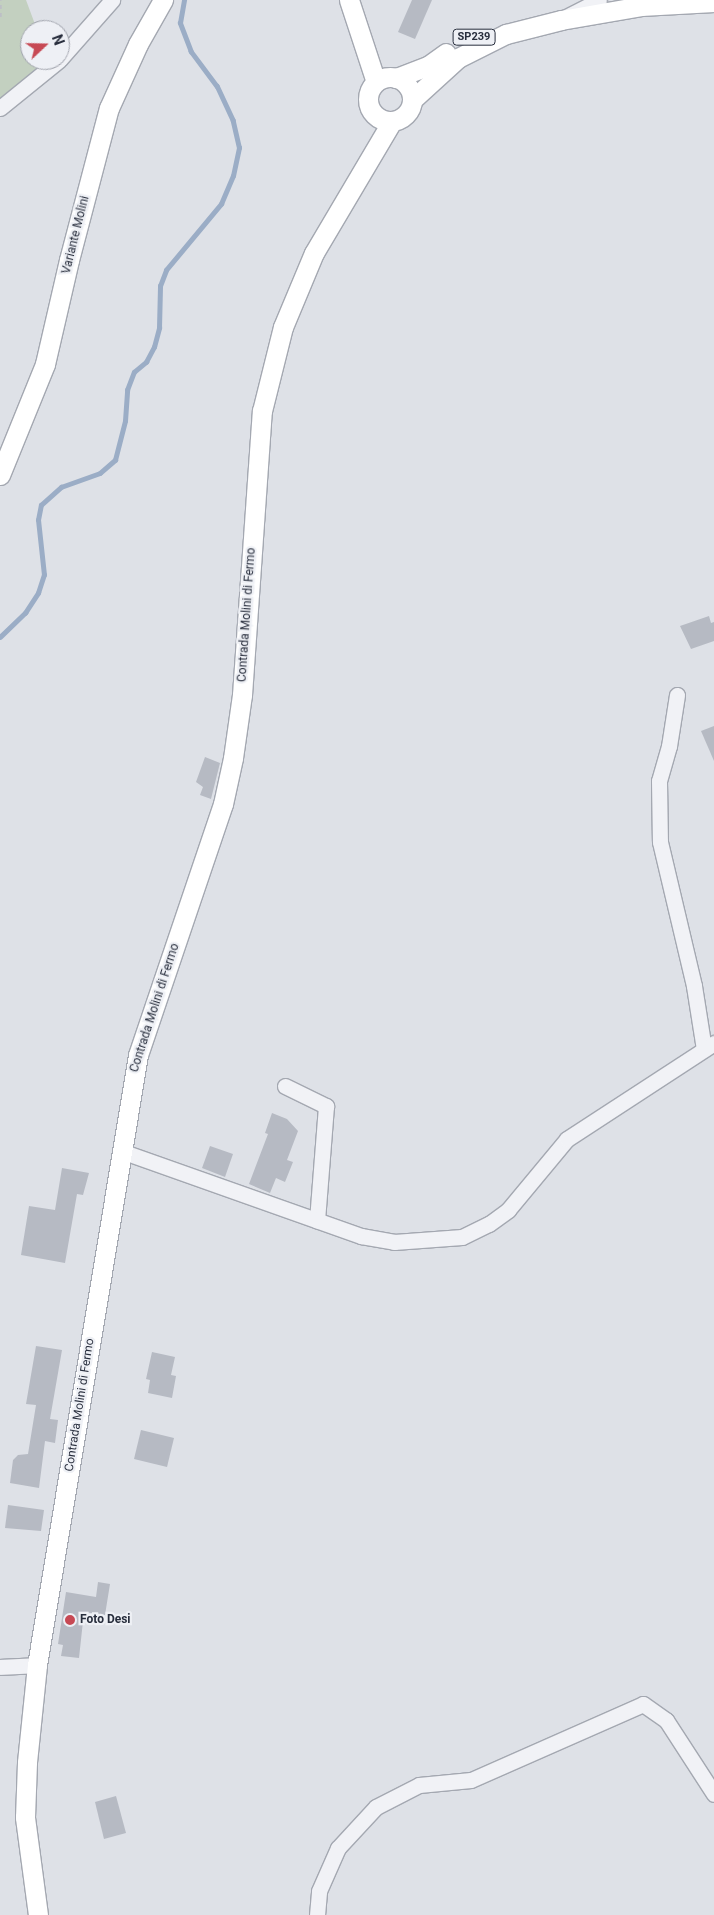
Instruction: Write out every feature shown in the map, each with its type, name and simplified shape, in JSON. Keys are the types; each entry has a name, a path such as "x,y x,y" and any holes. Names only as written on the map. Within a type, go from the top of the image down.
{"main road":[{"name":"Variante Molini","path":"0,475 45,364 69,260 110,108 138,44 163,0"},
{"path":"349,0 361,37 387,79 410,88 412,100"},
{"name":"SP239","path":"383,118 404,117 412,100 442,70 471,50 506,34 561,20 642,6 714,2"},
{"name":"SP239","path":"387,79 428,66 478,35 530,22 561,20"},
{"path":"383,118 369,95 387,79"},
{"name":"Contrada Molini di Fermo","path":"38,1915 25,1818 27,1762 37,1665 138,1055 223,804 242,695 262,411 283,327 314,253 357,181 383,118"}],"street":[{"path":"70,48 112,0"},
{"path":"561,20 600,0"},
{"path":"0,108 48,70"},
{"path":"121,1151 361,1236 394,1242 462,1237 489,1224 508,1210 567,1139 709,1046 659,833 659,780 669,746 677,695"},
{"path":"285,1086 326,1106 317,1221"},
{"path":"0,1668 37,1665"},
{"path":"317,1915 320,1891 338,1848 376,1807 418,1785 471,1780 643,1704 666,1720 714,1794"}],"path":[{"path":"0,0 0,17"}],"green space":[{"path":"0,0 26,0 33,20 20,20 20,70 39,70 0,106"}],"building":[{"path":"412,0 432,0 415,39 398,32"},
{"path":"709,616 711,623 714,622 714,641 691,649 680,626"},
{"path":"714,726 714,761 701,731"},
{"path":"205,757 220,763 211,799 200,795 203,787 196,782"},
{"path":"272,1113 287,1119 298,1131 287,1160 293,1162 285,1182 276,1178 270,1193 249,1184 268,1134 265,1133"},
{"path":"210,1146 233,1154 225,1177 202,1168"},
{"path":"62,1168 89,1173 83,1195 77,1194 65,1263 21,1255 29,1206 55,1210"},
{"path":"36,1346 62,1350 50,1419 58,1420 55,1443 45,1441 39,1488 10,1483 13,1460 18,1455 28,1454 36,1405 26,1404"},
{"path":"152,1352 175,1357 171,1375 176,1376 172,1398 148,1393 150,1380 146,1379"},
{"path":"141,1430 174,1438 167,1467 134,1459"},
{"path":"8,1505 44,1510 41,1531 5,1528"},
{"path":"98,1582 110,1584 105,1615 84,1612 79,1658 61,1656 63,1645 58,1644 66,1592 96,1597"},
{"path":"116,1796 126,1833 104,1839 95,1802"}],"waterway":[{"path":"0,637 25,613 38,593 44,575 38,520 41,505 61,487 100,473 115,460 125,421 127,390 134,372 146,362 154,347 159,328 160,286 166,270 221,204 233,176 239,148 233,121 217,87 191,52 180,23 184,0"}],"place":[{"name":"Foto Desi","path":"70,1620"}]}
